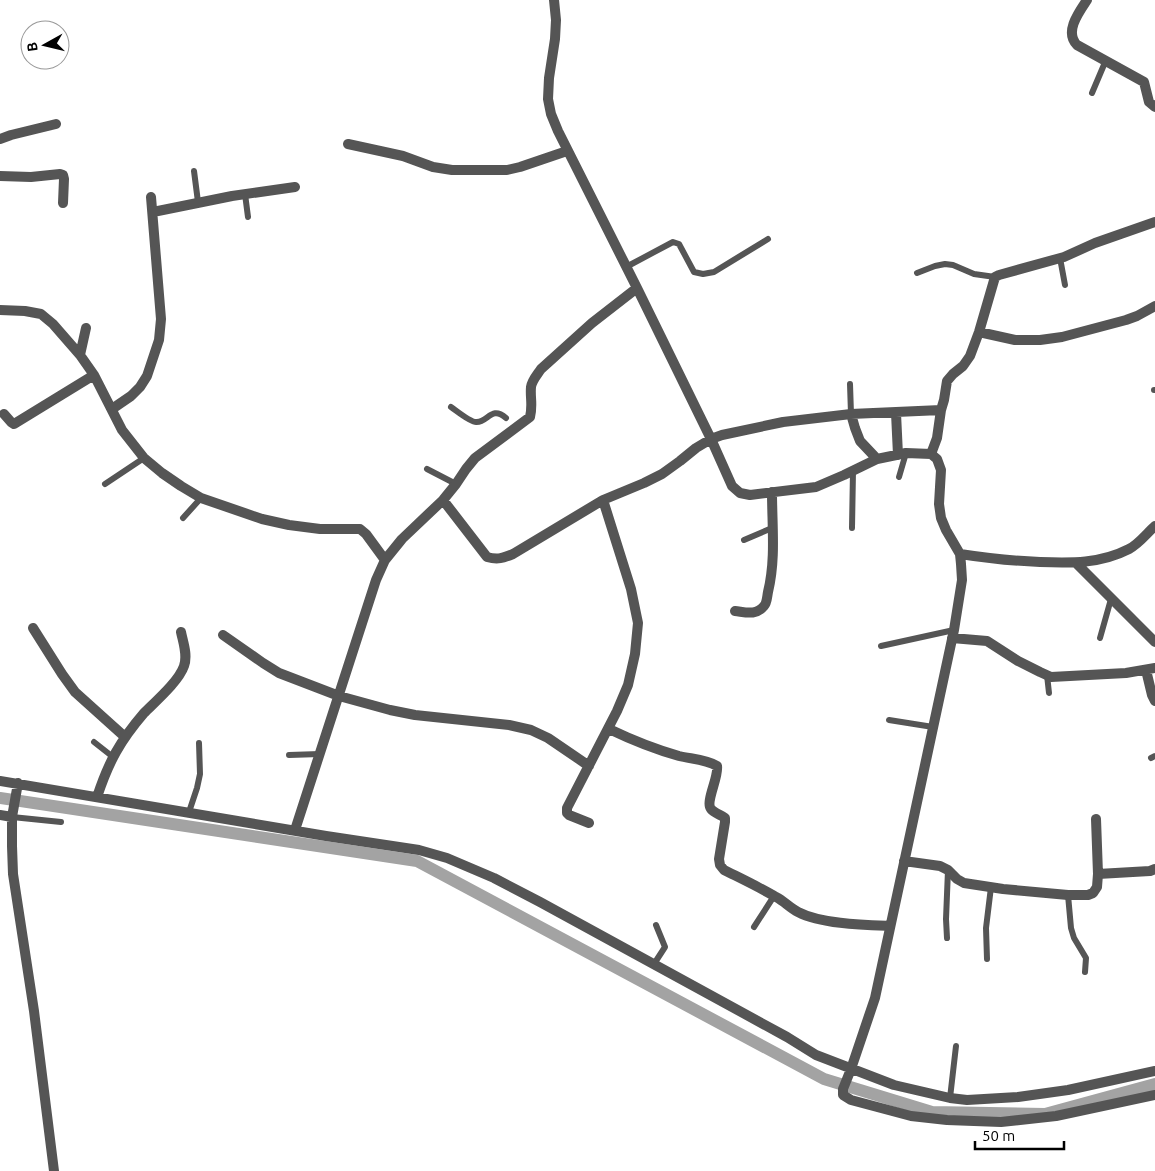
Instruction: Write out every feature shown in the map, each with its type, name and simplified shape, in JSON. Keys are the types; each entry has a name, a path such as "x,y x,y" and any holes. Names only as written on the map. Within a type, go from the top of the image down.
{"street":[{"path":"554,0 555,39 548,99 551,114 567,151 637,288 732,486 740,493 750,495 816,487 877,459 902,454 931,454 937,459 941,470 939,504 941,518 960,554 962,580 953,634 875,998 850,1074 842,1089 843,1095 851,1100 911,1116 947,1120 1001,1122 1056,1116 1155,1095"},
{"path":"1087,0 1075,19 1072,34 1073,40 1077,45 1144,82 1149,102 1155,107"},
{"path":"0,139 56,124"},
{"path":"348,144 403,156 433,167 452,170 507,170 567,151"},
{"path":"0,176 63,175 64,203"},
{"path":"153,212 198,202 295,187"},
{"path":"112,409 131,396 140,387 147,376 159,340 161,319 152,197"},
{"path":"931,454 937,438 947,381 952,374 963,366 970,356 995,277 1060,258 1095,243 1155,222"},
{"path":"295,830 376,580 385,560 402,539 443,500 475,458 511,423 530,417 532,408 531,387 534,378 541,369 578,335 637,288"},
{"path":"979,332 1015,340 1040,340 1062,337 1126,320 1155,306"},
{"path":"0,310 41,314 53,324 80,355 94,375 122,430 144,458 168,478 201,498 262,519 320,529 360,529 366,534 385,560"},
{"path":"80,355 86,328"},
{"path":"4,414 14,424 94,375"},
{"path":"443,500 487,557 494,559 502,558 512,554 603,500 662,474 696,448 722,434 783,422 852,414 941,410"},
{"path":"896,412 902,454"},
{"path":"852,414 860,441 877,459"},
{"path":"735,611 751,613 760,610 765,605 773,568 772,492"},
{"path":"589,823 569,815 567,808 618,711 628,685 635,654 638,623 631,589 603,500"},
{"path":"960,554 989,559 1076,563 1104,559 1131,548 1155,526"},
{"path":"1076,563 1155,642"},
{"path":"33,628 75,692 125,737"},
{"path":"97,797 105,773 125,737 178,677 185,666 186,652 181,632"},
{"path":"953,634 987,641 1018,661 1051,677 1126,673 1151,669 1152,695 1155,701"},
{"path":"223,635 279,673 339,696 416,715 509,725 531,730 548,738 590,766"},
{"path":"609,729 658,750 682,757 711,762 717,766 718,772 709,803 712,809 725,818 719,859 720,865 724,870 774,896 798,912 816,918 848,924 890,926"},
{"path":"0,780 17,787 97,797 189,812 419,850 447,858 494,878 788,1037 850,1074 950,1098 967,1100 1018,1097 1068,1090 1155,1071"},
{"path":"17,787 13,813 13,874 34,1011 54,1171"},
{"path":"0,815 13,813"},
{"path":"904,861 940,866 964,883 1068,895 1088,895 1093,893 1097,887 1096,819"},
{"path":"1098,874 1150,871 1155,869"}],"lane":[{"path":"1092,92 1106,60"},
{"path":"194,171 198,202"},
{"path":"245,194 248,217"},
{"path":"626,267 673,242 679,244 694,272 703,274 714,272 768,239"},
{"path":"1060,258 1065,285"},
{"path":"917,273 945,264 974,274 995,277"},
{"path":"850,384 852,414"},
{"path":"451,407 477,423 496,413 502,414 511,423"},
{"path":"899,477 902,454"},
{"path":"105,484 144,458"},
{"path":"428,468 456,484"},
{"path":"852,528 853,471"},
{"path":"183,518 201,498"},
{"path":"744,540 772,528"},
{"path":"1100,638 1111,599"},
{"path":"882,646 953,634"},
{"path":"1047,675 1049,693"},
{"path":"889,720 933,727"},
{"path":"94,742 113,756"},
{"path":"189,812 200,774 199,743"},
{"path":"289,755 320,754"},
{"path":"13,813 61,822"},
{"path":"947,938 948,870"},
{"path":"987,959 986,928 991,887"},
{"path":"1068,895 1074,938 1086,958 1085,972"},
{"path":"754,927 774,896"},
{"path":"654,964 665,947 656,925"},
{"path":"950,1098 956,1046"}],"waterway":[{"path":"0,798 417,861 824,1079 932,1112 1045,1114 1155,1084"}]}
